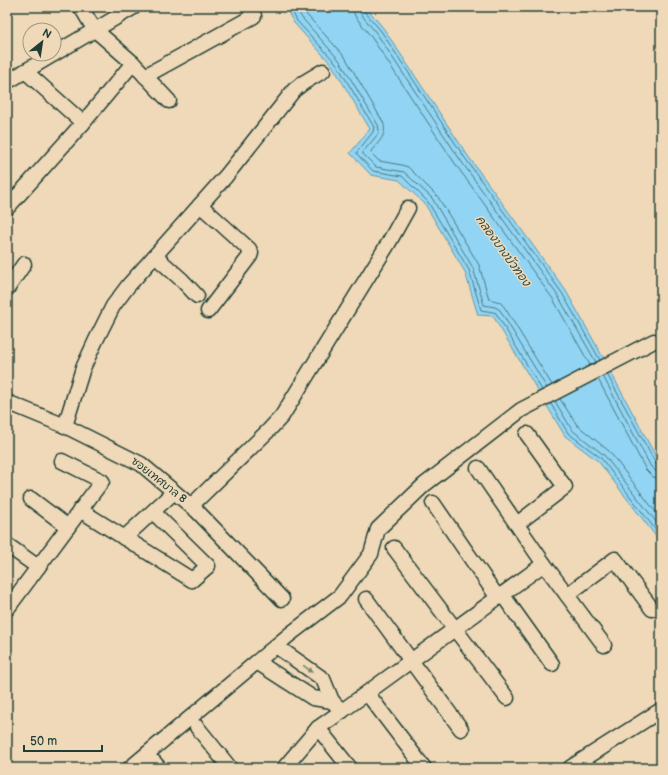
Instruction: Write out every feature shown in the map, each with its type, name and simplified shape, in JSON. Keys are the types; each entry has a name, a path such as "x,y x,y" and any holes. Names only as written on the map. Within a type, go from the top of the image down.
{"street":[{"path":"81,7 94,29 133,64 169,102"},
{"path":"62,49 134,7"},
{"path":"145,76 254,16 249,7"},
{"path":"7,82 40,62"},
{"path":"7,208 83,123 133,64"},
{"path":"25,71 83,123"},
{"path":"66,426 83,368 110,313 128,286 226,176 294,90 302,83 323,71"},
{"path":"200,205 249,249 251,253 208,311"},
{"path":"191,506 270,430 282,416 388,244 408,208"},
{"path":"156,256 197,296"},
{"path":"7,289 24,264"},
{"path":"130,768 256,662 340,596 371,554 378,529 424,485 521,410 654,341"},
{"name":"ซอยเทศบาล 8","path":"7,402 66,426 142,464 191,506 282,599"},
{"path":"516,524 565,487 527,434"},
{"path":"7,609 102,481 62,461"},
{"path":"478,468 544,564 604,645"},
{"path":"124,538 174,492"},
{"path":"31,499 68,527"},
{"path":"433,503 500,596 552,664"},
{"path":"80,510 192,580 208,566 153,512"},
{"path":"7,545 38,567"},
{"path":"394,548 456,628 507,698"},
{"path":"567,595 615,559 652,609"},
{"path":"287,767 318,728 544,564"},
{"path":"366,599 461,729"},
{"path":"276,646 323,679 331,700 342,711"},
{"path":"256,662 313,698 332,701 331,700"},
{"path":"367,693 424,768"},
{"path":"570,768 661,710"},
{"path":"197,727 230,768"},
{"path":"318,728 350,768"}],"water":[{"name":"คลองบางบัวทอง","path":"285,7 366,7 384,29 468,156 566,291 600,352 661,466 661,543 598,461 565,436 493,316 478,315 465,272 425,204 399,180 371,175 350,153 370,129 332,65 294,23"}]}
